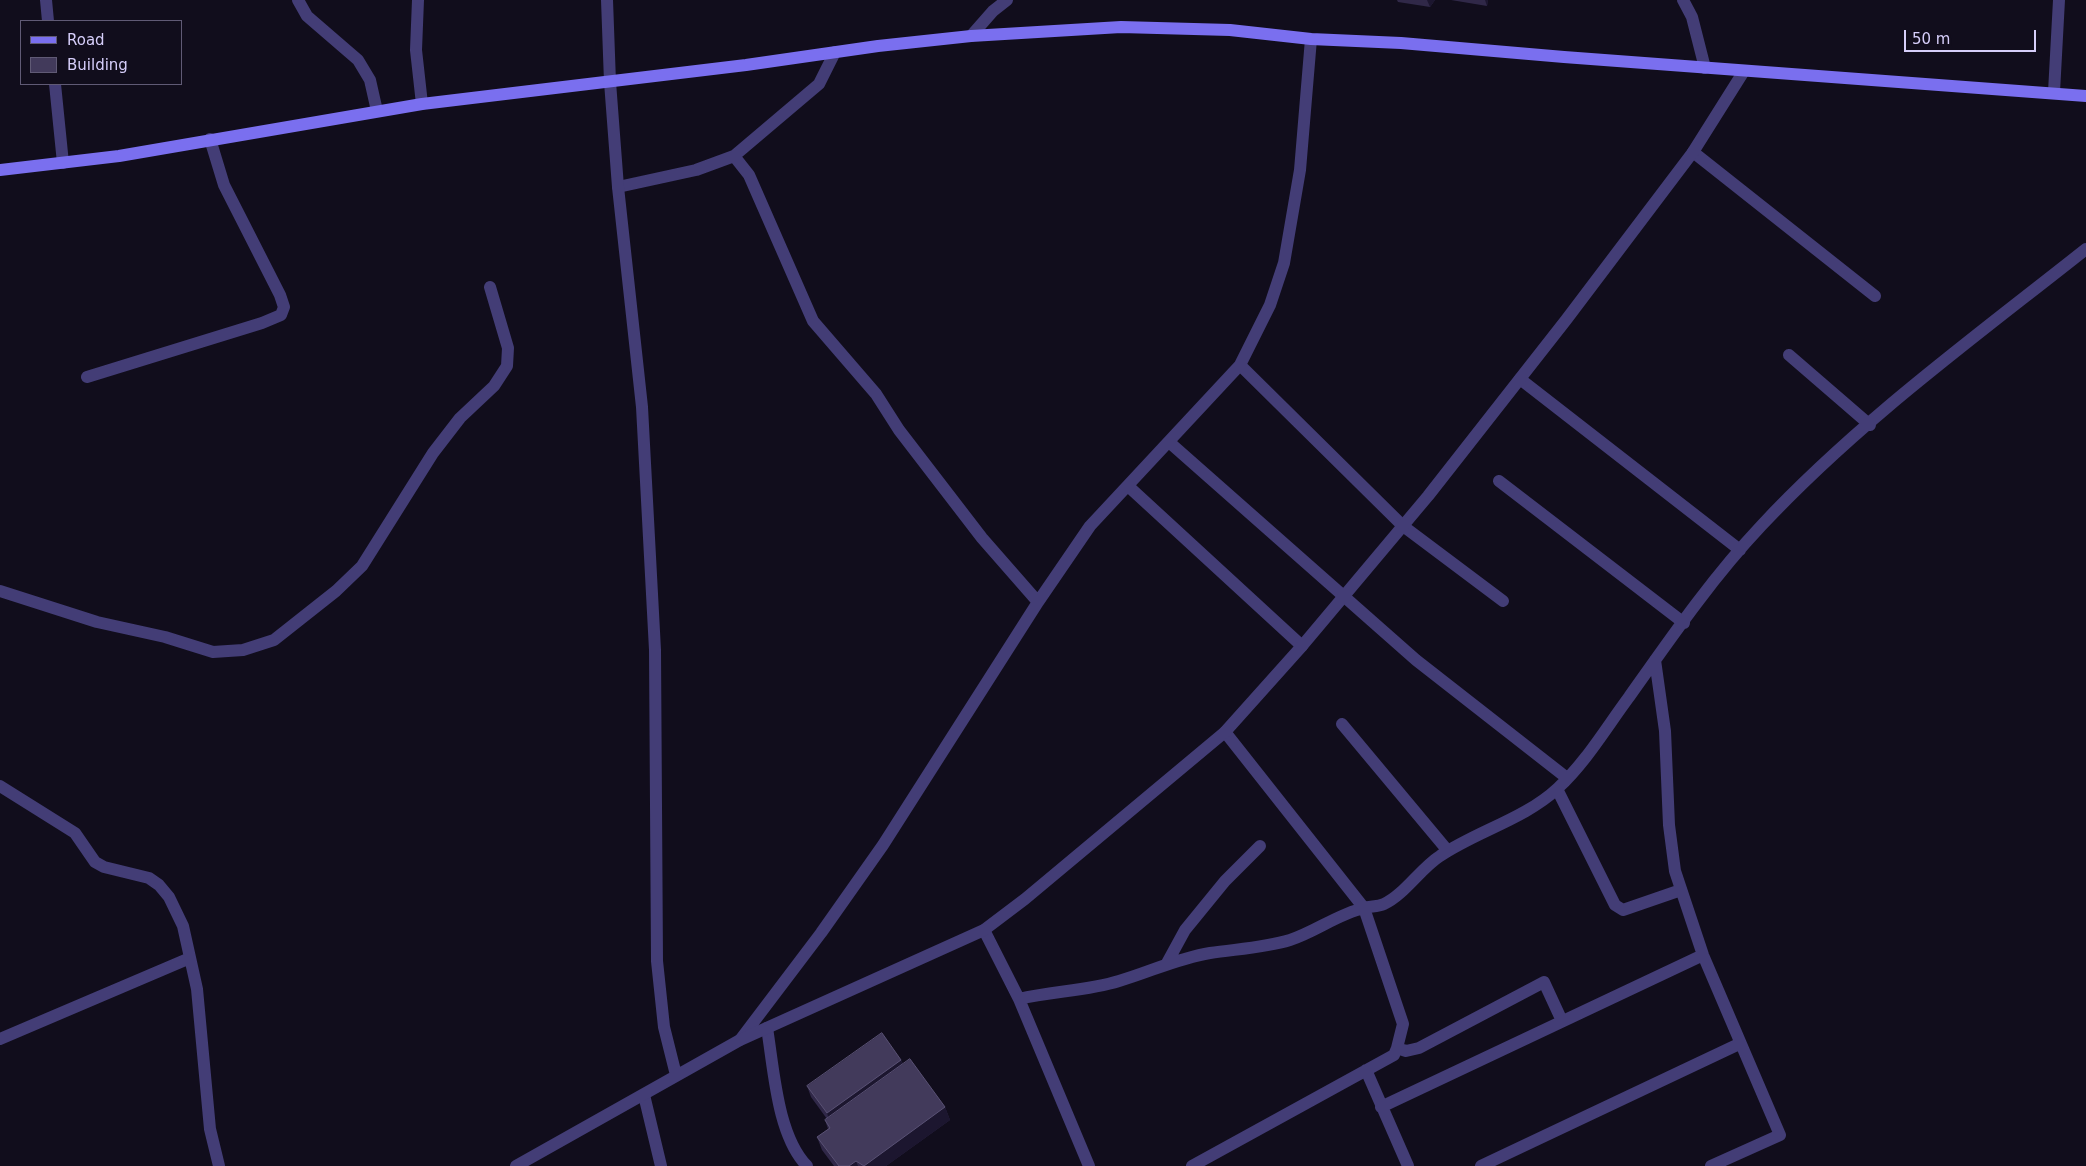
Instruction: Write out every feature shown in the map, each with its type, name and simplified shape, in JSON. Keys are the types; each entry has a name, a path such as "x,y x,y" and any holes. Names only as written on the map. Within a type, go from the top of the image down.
{"main road":[{"path":"0,170 119,156 422,104 610,82 835,52 971,36 1154,27 1230,30 1311,39 1402,43 1705,68 2054,92 2086,96"}],"street":[{"path":"46,0 48,20"},
{"path":"298,0 307,16 358,60 370,80 377,111"},
{"path":"418,0 416,50 422,104"},
{"path":"607,0 610,82 618,187 642,408 655,650 656,961 664,1027 676,1075"},
{"path":"971,36 993,11 1007,0"},
{"path":"1683,0 1692,17 1705,68"},
{"path":"2054,92 2059,0"},
{"path":"740,1040 821,933 883,845 1038,602 1090,526 1240,365 1270,305 1284,264 1300,170 1311,39"},
{"path":"618,187 696,170 734,156 819,84 835,52"},
{"path":"516,1166 740,1040 984,930 1025,899 1225,732 1344,596 1520,379 1693,152 1744,71"},
{"path":"55,85 63,163"},
{"path":"87,376 262,323 281,314 284,307 280,295 224,185 210,139"},
{"path":"1693,152 1875,296"},
{"path":"734,156 749,176 813,321 876,394 899,430 982,538 1038,602"},
{"path":"1019,999 1050,992 1084,989 1120,981 1167,963 1209,953 1235,951 1290,940 1364,908 1389,902 1420,872 1448,851 1536,804 1557,789 1586,757 1655,660 1740,550 1803,482 1926,376 2086,249"},
{"path":"0,591 97,622 165,637 213,652 243,650 274,640 336,590 362,566 433,453 460,418 494,386 507,366 508,348 490,287"},
{"path":"1789,355 1870,424"},
{"path":"1240,365 1402,526 1503,601"},
{"path":"1520,379 1740,550"},
{"path":"1169,442 1416,660 1567,778"},
{"path":"1499,481 1684,623"},
{"path":"1128,486 1302,646"},
{"path":"1655,660 1665,731 1669,825 1676,871 1703,955 1739,1044 1780,1135 1711,1166"},
{"path":"1342,724 1448,851"},
{"path":"1192,1166 1394,1055 1398,1048 1403,1024 1364,908 1225,732"},
{"path":"0,786 75,833 95,862 104,867 149,878 159,885 169,897 183,926 197,989 210,1129 219,1166"},
{"path":"1557,789 1615,905 1623,910 1633,908 1681,890"},
{"path":"1167,963 1185,930 1225,881 1260,846"},
{"path":"984,930 1019,999 1089,1166"},
{"path":"1381,1107 1703,955"},
{"path":"0,1039 190,958"},
{"path":"1398,1048 1406,1051 1419,1048 1544,982 1562,1021"},
{"path":"767,1028 783,1118 791,1142 807,1166"},
{"path":"1481,1166 1739,1044"},
{"path":"1366,1070 1408,1166"},
{"path":"644,1095 661,1166"}],"building":[{"path":"882,1033 901,1060 827,1113 807,1086"},
{"path":"910,1059 945,1107 864,1166 856,1161 849,1166 839,1166 817,1137 830,1128 825,1120"}]}
